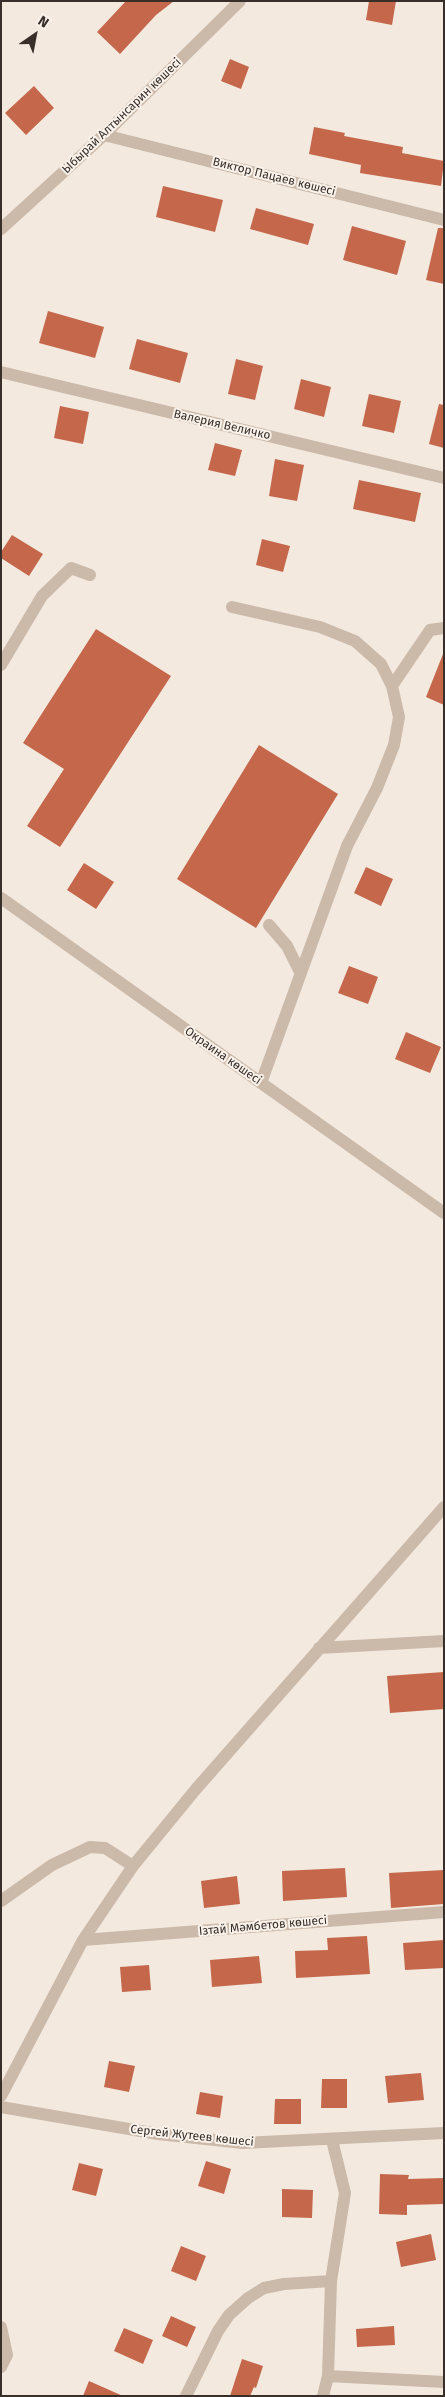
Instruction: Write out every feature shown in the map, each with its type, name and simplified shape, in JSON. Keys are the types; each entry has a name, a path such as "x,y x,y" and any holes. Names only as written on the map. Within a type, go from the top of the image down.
{"street":[{"name":"Ыбырай Алтынсарин көшесі","path":"1,229 104,135 240,1"},
{"name":"Виктор Пацаев көшесі","path":"104,135 444,220"},
{"name":"Валерия Величко","path":"1,372 444,478"},
{"path":"1,665 42,596 71,568 90,575"},
{"path":"232,607 320,627 355,642 381,664 392,686 398,716 394,744 377,788 347,846 261,1083"},
{"path":"392,686 430,630 444,628"},
{"name":"Окраина көшесі","path":"1,898 444,1214"},
{"path":"269,925 286,946 300,972"},
{"path":"1,2096 83,1940 133,1866 196,1789 444,1507"},
{"path":"319,1648 444,1642"},
{"path":"1,1901 52,1865 90,1847 105,1848 133,1866"},
{"name":"Ізтай Мәмбетов көшесі","path":"83,1940 444,1912"},
{"name":"Сергей Жутеев көшесі","path":"1,2107 158,2134 243,2143 444,2133"},
{"path":"324,2396 328,2376 330,2281 345,2193 332,2140"},
{"path":"186,2396 218,2331 229,2315 248,2298 270,2286 308,2281 330,2281"},
{"path":"1,2328 7,2355 1,2367"},
{"path":"328,2376 444,2382"}],"building":[{"path":"126,1 174,1 156,15 120,54 97,32"},
{"path":"369,1 396,1 392,25 366,20"},
{"path":"230,59 249,67 241,89 221,81"},
{"path":"34,86 54,108 26,135 5,113"},
{"path":"314,127 345,133 344,136 403,147 402,153 444,161 441,186 360,173 361,165 309,154"},
{"path":"163,186 223,200 215,232 156,217"},
{"path":"256,208 314,224 308,245 250,229"},
{"path":"352,226 406,241 397,275 343,260"},
{"path":"438,228 444,228 444,284 426,280"},
{"path":"48,311 104,327 95,358 39,343"},
{"path":"137,339 188,353 180,383 129,369"},
{"path":"236,359 263,366 255,400 228,394"},
{"path":"301,379 331,387 324,417 294,409"},
{"path":"369,394 401,401 394,433 362,426"},
{"path":"439,404 444,405 444,448 429,444"},
{"path":"60,406 89,412 83,444 54,438"},
{"path":"215,443 242,450 235,476 208,470"},
{"path":"275,459 304,465 297,501 269,496"},
{"path":"359,480 421,493 415,522 353,509"},
{"path":"12,535 43,554 29,576 1,558 1,552"},
{"path":"262,539 290,546 283,572 256,565"},
{"path":"96,629 171,676 60,847 27,826 64,769 23,743"},
{"path":"444,654 444,705 426,697"},
{"path":"259,745 338,794 256,928 177,879"},
{"path":"84,863 114,882 96,909 67,890"},
{"path":"366,867 393,879 381,906 354,893"},
{"path":"349,966 378,977 368,1004 338,993"},
{"path":"406,1032 441,1047 430,1073 395,1059"},
{"path":"444,1672 444,1709 390,1713 387,1676"},
{"path":"345,1868 347,1897 283,1901 282,1871"},
{"path":"444,1870 444,1904 391,1908 389,1873"},
{"path":"237,1876 240,1904 204,1908 201,1881"},
{"path":"367,1936 370,1974 296,1978 295,1951 328,1950 327,1938"},
{"path":"444,1940 444,1968 405,1970 403,1943"},
{"path":"259,1956 262,1983 212,1987 210,1960"},
{"path":"149,1965 151,1990 122,1992 120,1967"},
{"path":"109,2061 135,2066 129,2092 104,2087"},
{"path":"421,2073 424,2100 388,2103 385,2076"},
{"path":"322,2079 347,2079 347,2108 321,2108"},
{"path":"200,2092 223,2096 220,2118 196,2114"},
{"path":"275,2099 301,2099 301,2124 274,2124"},
{"path":"206,2161 231,2169 224,2194 198,2186"},
{"path":"79,2163 103,2169 96,2196 72,2190"},
{"path":"380,2174 409,2175 408,2179 444,2178 444,2204 407,2205 407,2215 379,2214"},
{"path":"282,2189 313,2190 312,2218 282,2217"},
{"path":"431,2234 436,2260 401,2267 396,2242"},
{"path":"181,2246 206,2256 196,2281 171,2271"},
{"path":"171,2316 196,2327 187,2347 162,2336"},
{"path":"394,2326 395,2345 357,2347 356,2329"},
{"path":"124,2328 153,2340 143,2364 114,2351"},
{"path":"242,2359 263,2366 256,2388 254,2387 250,2396 230,2396"},
{"path":"89,2381 123,2396 83,2396"}]}
